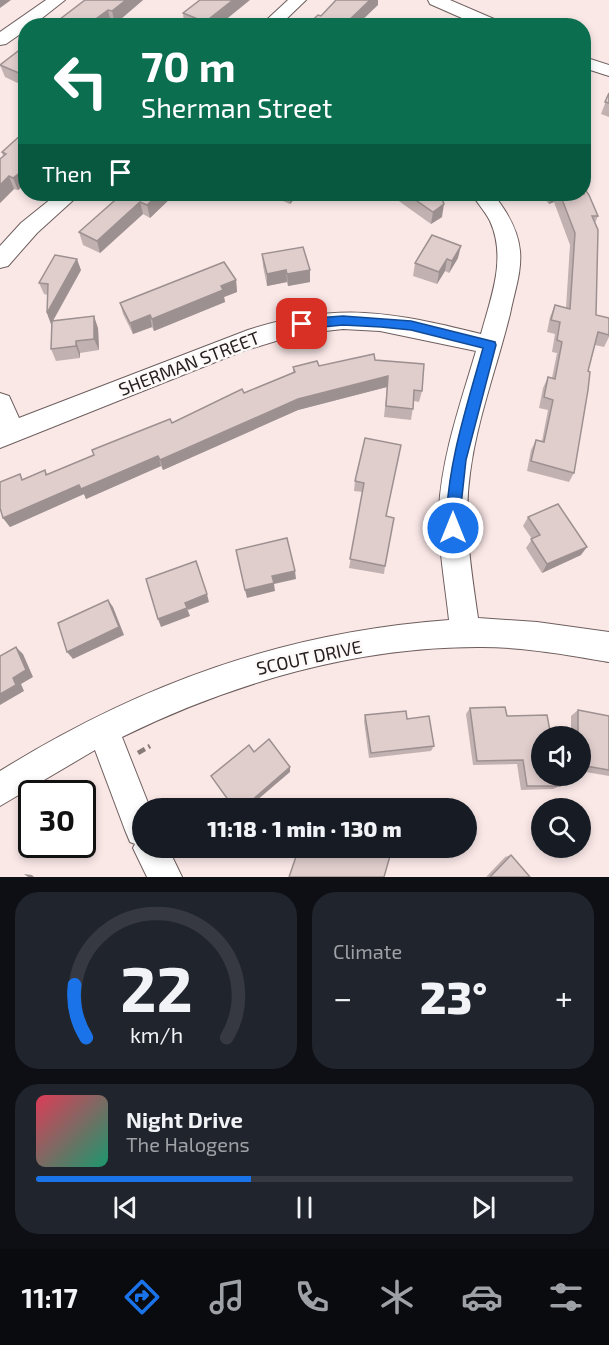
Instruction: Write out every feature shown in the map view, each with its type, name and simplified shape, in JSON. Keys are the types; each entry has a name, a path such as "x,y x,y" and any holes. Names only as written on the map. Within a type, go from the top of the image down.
{"street":[{"path":"31,18 57,0"},
{"path":"277,18 298,0"},
{"path":"436,0 477,18"},
{"path":"0,40 18,27"},
{"path":"591,65 609,71"},
{"path":"0,260 28,228 61,201"},
{"path":"465,633 453,528 454,493 459,460 506,282 509,249 502,225 487,201"},
{"name":"SHERMAN STREET","path":"7,434 246,340 302,324 343,320 381,322 411,326 490,345"},
{"path":"0,403 7,434"},
{"name":"SCOUT DRIVE","path":"0,790 103,729 172,697 281,659 380,642 465,633 561,639 609,647"},
{"path":"103,729 132,804"},
{"path":"155,858 165,877"}],"building":[{"path":"85,0 126,0 112,11 108,10 97,18 61,18"},
{"path":"200,0 233,0 210,18 195,18 183,13"},
{"path":"336,0 370,0 351,18 315,18 318,15 321,16"},
{"path":"18,51 18,73 0,65"},
{"path":"18,138 18,174 13,178 9,176 0,185 0,159 6,154 2,152"},
{"path":"591,200 598,216 592,216 598,230 596,315 609,318 609,335 598,332 588,371 590,372 588,390 574,473 531,461 536,440 544,442 553,400 544,397 548,377 555,379 562,342 557,340 560,322 551,320 555,305 570,309 575,233 563,201"},
{"path":"114,201 151,201 147,205 140,202 97,241 79,232"},
{"path":"417,201 443,201 444,204 433,212"},
{"path":"432,235 461,246 452,261 447,259 439,272 415,263"},
{"path":"303,247 310,270 287,274 286,270 267,274 262,254"},
{"path":"55,255 77,259 47,313 48,284 39,283"},
{"path":"224,262 236,280 221,286 223,290 152,319 150,315 130,323 120,303"},
{"path":"94,316 94,339 76,341 76,346 51,349 52,321"},
{"path":"374,354 375,360 424,364 422,391 414,390 413,409 386,406 388,376 298,399 160,460 158,456 81,489 79,485 3,518 0,508 0,482 20,474 22,480 45,470 46,475 94,455 92,450 170,419 172,423 242,389 244,393 295,372 293,367 317,361 319,366"},
{"path":"365,438 401,445 386,516 394,518 385,566 350,559 364,483 355,481"},
{"path":"558,504 587,547 547,564 531,539 540,535 528,517"},
{"path":"287,538 295,571 272,576 274,583 245,590 236,550"},
{"path":"196,561 207,594 185,603 187,608 158,619 146,579"},
{"path":"108,600 119,627 67,652 58,623"},
{"path":"16,647 26,670 13,678 16,685 0,694 0,656"},
{"path":"505,707 507,716 547,715 549,726 531,726 531,786 527,786 523,760 477,761 470,708"},
{"path":"578,710 609,716 609,770 591,767 591,726 578,726"},
{"path":"406,711 407,719 429,716 434,746 371,753 365,715"},
{"path":"269,739 290,767 254,798 227,798 211,776 249,745 254,752"},
{"path":"511,855 530,877 490,877"},
{"path":"296,858 389,858 384,877 289,877"}],"route":[{"path":"302,324 343,320 381,322 411,326 490,345 459,460 454,493 453,528"}]}
